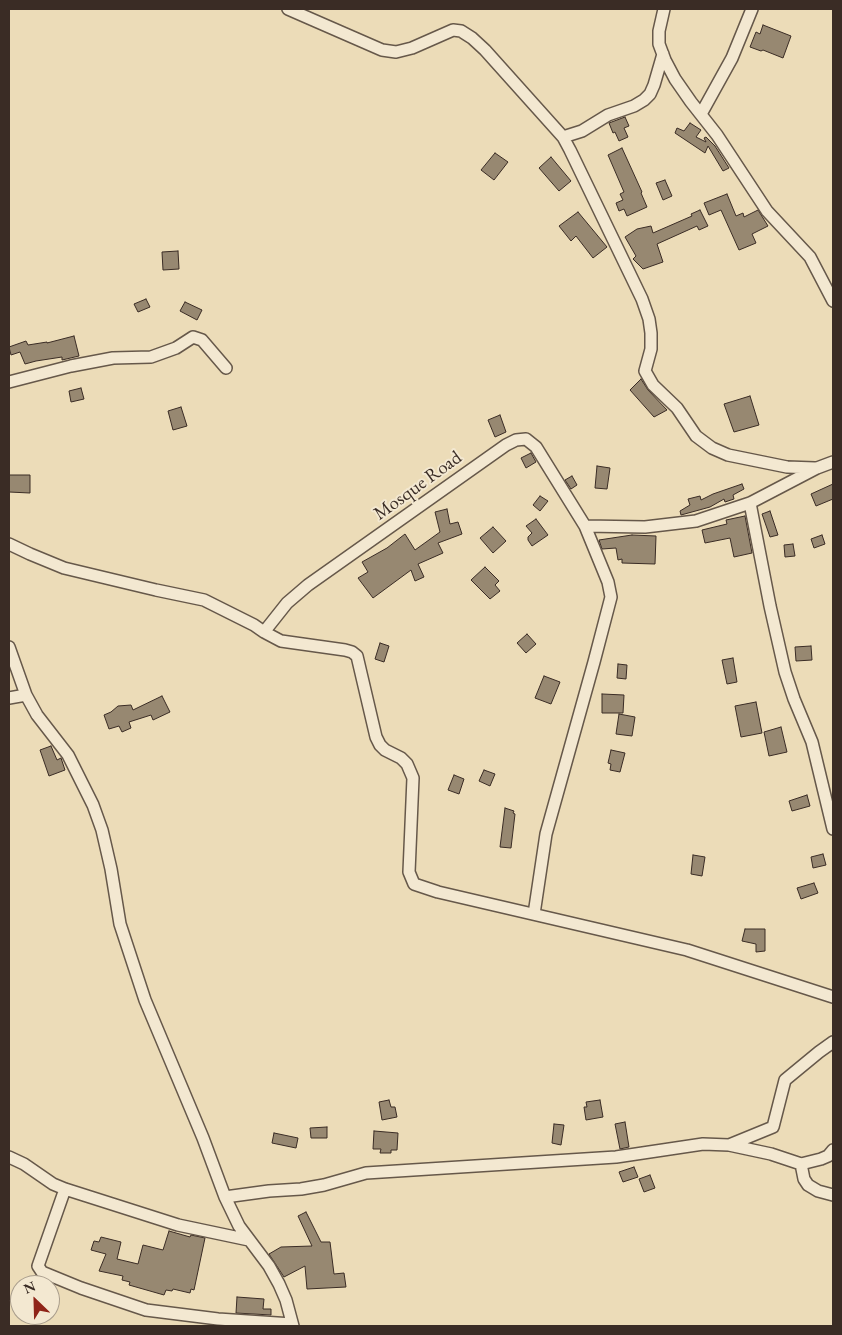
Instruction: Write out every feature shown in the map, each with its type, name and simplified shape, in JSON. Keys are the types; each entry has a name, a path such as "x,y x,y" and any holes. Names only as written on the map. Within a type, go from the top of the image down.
{"street":[{"path":"288,9 382,50 396,52 412,48 453,30 461,31 485,50 563,137 642,299 648,319 651,349 646,372 653,385 676,408 696,436 712,448 728,455 787,467 817,468"},
{"path":"664,9 659,31 659,44 675,79 717,134 767,211 810,256 833,301"},
{"path":"700,114 732,58 752,9"},
{"path":"563,137 582,132 608,115 634,106 644,100 650,94 654,85 663,54"},
{"path":"9,382 71,366 113,358 151,357 176,348 194,337 202,340 226,368"},
{"name":"Mosque Road","path":"264,632 287,603 308,585 506,445 516,440 526,439 536,447 585,526 608,582 611,596 546,834 534,914"},
{"path":"585,526 645,527 696,521 750,503 817,468 833,462"},
{"path":"750,503 785,672 812,742 833,830"},
{"path":"9,544 64,568 204,600 281,641 345,650 357,656 376,737 385,750 401,758 407,764 413,778 409,872 414,884 438,892 687,950 833,997"},
{"path":"9,647 26,695 37,715 68,755 93,805 104,838 120,924 145,1000 204,1138 225,1197 239,1226 270,1266 280,1284 292,1325 218,1319 146,1310 81,1288 42,1272 38,1266 65,1189"},
{"path":"9,698 26,695"},
{"path":"729,1145 773,1127 785,1080 833,1042"},
{"path":"225,1197 269,1191 301,1190 324,1186 366,1173 616,1157 704,1144 729,1145 771,1154 801,1164 828,1156 833,1150"},
{"path":"9,1157 24,1164 53,1184 65,1189 178,1225 249,1240"},
{"path":"801,1164 804,1179 808,1185 818,1191 833,1195"}],"building":[{"path":"763,25 791,36 783,58 750,47 756,32 760,34"},
{"path":"625,117 629,126 624,128 628,137 619,141 609,123"},
{"path":"690,123 701,130 696,137 706,142 704,138 706,137 715,146 729,168 723,171 708,146 705,153 675,133 677,128 684,131"},
{"path":"622,148 647,207 627,216 624,209 619,211 616,203 623,200 620,194 624,192 608,155"},
{"path":"495,153 508,162 494,180 481,170"},
{"path":"551,157 571,181 559,191 539,168"},
{"path":"665,180 672,196 663,200 656,183"},
{"path":"727,194 736,216 743,213 744,217 758,210 768,226 752,234 756,243 739,250 721,210 709,215 704,203"},
{"path":"700,210 708,226 699,230 697,226 657,244 663,262 643,269 633,259 636,256 625,237 637,229 651,226 653,233 692,216 691,214"},
{"path":"578,212 607,247 593,258 576,236 571,241 559,226"},
{"path":"178,251 179,269 163,270 162,252"},
{"path":"146,299 150,307 138,312 134,304"},
{"path":"185,302 202,310 197,320 180,311"},
{"path":"74,336 79,356 62,360 62,357 25,364 20,352 11,355 9,347 26,341 28,345 47,343"},
{"path":"641,379 648,390 667,410 654,417 630,390"},
{"path":"81,388 84,399 71,402 69,391"},
{"path":"750,396 759,425 734,432 724,404"},
{"path":"181,407 187,426 173,430 168,411"},
{"path":"500,415 506,432 495,437 488,420"},
{"path":"531,453 536,462 526,468 521,458"},
{"path":"597,466 610,468 607,489 595,488"},
{"path":"9,475 30,475 30,493 9,492"},
{"path":"572,476 577,485 571,489 565,480"},
{"path":"742,484 744,489 733,495 734,499 725,502 724,499 710,507 681,515 680,511 690,505 688,499 700,496 701,500"},
{"path":"833,484 833,499 816,506 811,494"},
{"path":"540,496 548,501 540,511 533,505"},
{"path":"447,509 450,524 458,522 462,534 438,543 443,553 418,564 424,577 415,581 411,570 373,598 358,578 368,572 362,562 387,548 405,534 415,550 440,532 435,512"},
{"path":"770,511 778,535 770,537 762,514"},
{"path":"745,516 752,553 734,557 730,538 705,543 702,530 727,524 726,520"},
{"path":"536,519 548,535 532,546 528,537 532,533 526,526"},
{"path":"493,527 506,541 493,553 480,538"},
{"path":"632,535 656,536 655,564 622,563 622,559 618,560 616,548 602,549 599,540"},
{"path":"822,535 825,544 814,548 811,539"},
{"path":"793,544 795,556 785,557 784,545"},
{"path":"485,567 499,581 495,585 500,591 490,599 471,580"},
{"path":"527,634 536,644 526,653 517,643"},
{"path":"380,643 389,646 384,662 375,659"},
{"path":"811,646 812,660 796,661 795,647"},
{"path":"733,658 737,682 727,684 722,660"},
{"path":"618,664 627,665 626,679 617,678"},
{"path":"544,676 560,682 551,704 535,698"},
{"path":"602,694 624,695 623,713 602,713"},
{"path":"162,696 170,712 153,720 151,715 129,722 131,728 122,732 119,726 109,729 104,715 118,706 131,705 133,710"},
{"path":"756,702 762,733 741,737 735,706"},
{"path":"619,714 635,717 632,736 616,734"},
{"path":"781,727 787,752 769,756 764,732"},
{"path":"51,746 57,760 61,758 65,770 49,776 40,750"},
{"path":"611,750 625,753 620,772 610,770 611,764 608,763"},
{"path":"484,770 495,774 490,786 479,781"},
{"path":"454,775 464,779 459,794 448,790"},
{"path":"807,795 810,806 792,811 789,801"},
{"path":"505,808 514,811 513,813 515,814 511,848 500,847"},
{"path":"823,854 826,865 813,868 811,857"},
{"path":"693,855 705,857 702,876 691,874"},
{"path":"814,883 818,893 801,899 797,888"},
{"path":"745,929 765,929 765,951 756,952 756,944 742,941"},
{"path":"389,1100 391,1107 395,1107 397,1117 382,1120 379,1102"},
{"path":"600,1100 603,1117 586,1120 584,1107 587,1107 586,1102"},
{"path":"625,1122 629,1147 620,1149 615,1124"},
{"path":"554,1124 564,1125 561,1145 552,1143"},
{"path":"327,1127 327,1138 311,1138 310,1128"},
{"path":"374,1131 398,1133 397,1150 391,1150 391,1153 380,1153 381,1149 373,1149"},
{"path":"274,1133 298,1138 296,1148 272,1143"},
{"path":"634,1167 638,1177 623,1182 619,1172"},
{"path":"650,1175 655,1188 644,1192 639,1179"},
{"path":"306,1212 321,1242 330,1242 334,1274 344,1273 346,1287 307,1289 305,1266 284,1277 269,1254 281,1247 312,1246 298,1216"},
{"path":"169,1231 190,1237 191,1235 205,1238 194,1290 191,1289 190,1293 173,1289 172,1291 166,1290 164,1295 129,1285 130,1282 122,1280 123,1276 99,1271 106,1254 91,1250 94,1241 99,1242 101,1237 121,1242 117,1259 138,1264 143,1245 163,1250"},
{"path":"237,1297 264,1299 263,1309 271,1309 271,1315 236,1313"}]}
